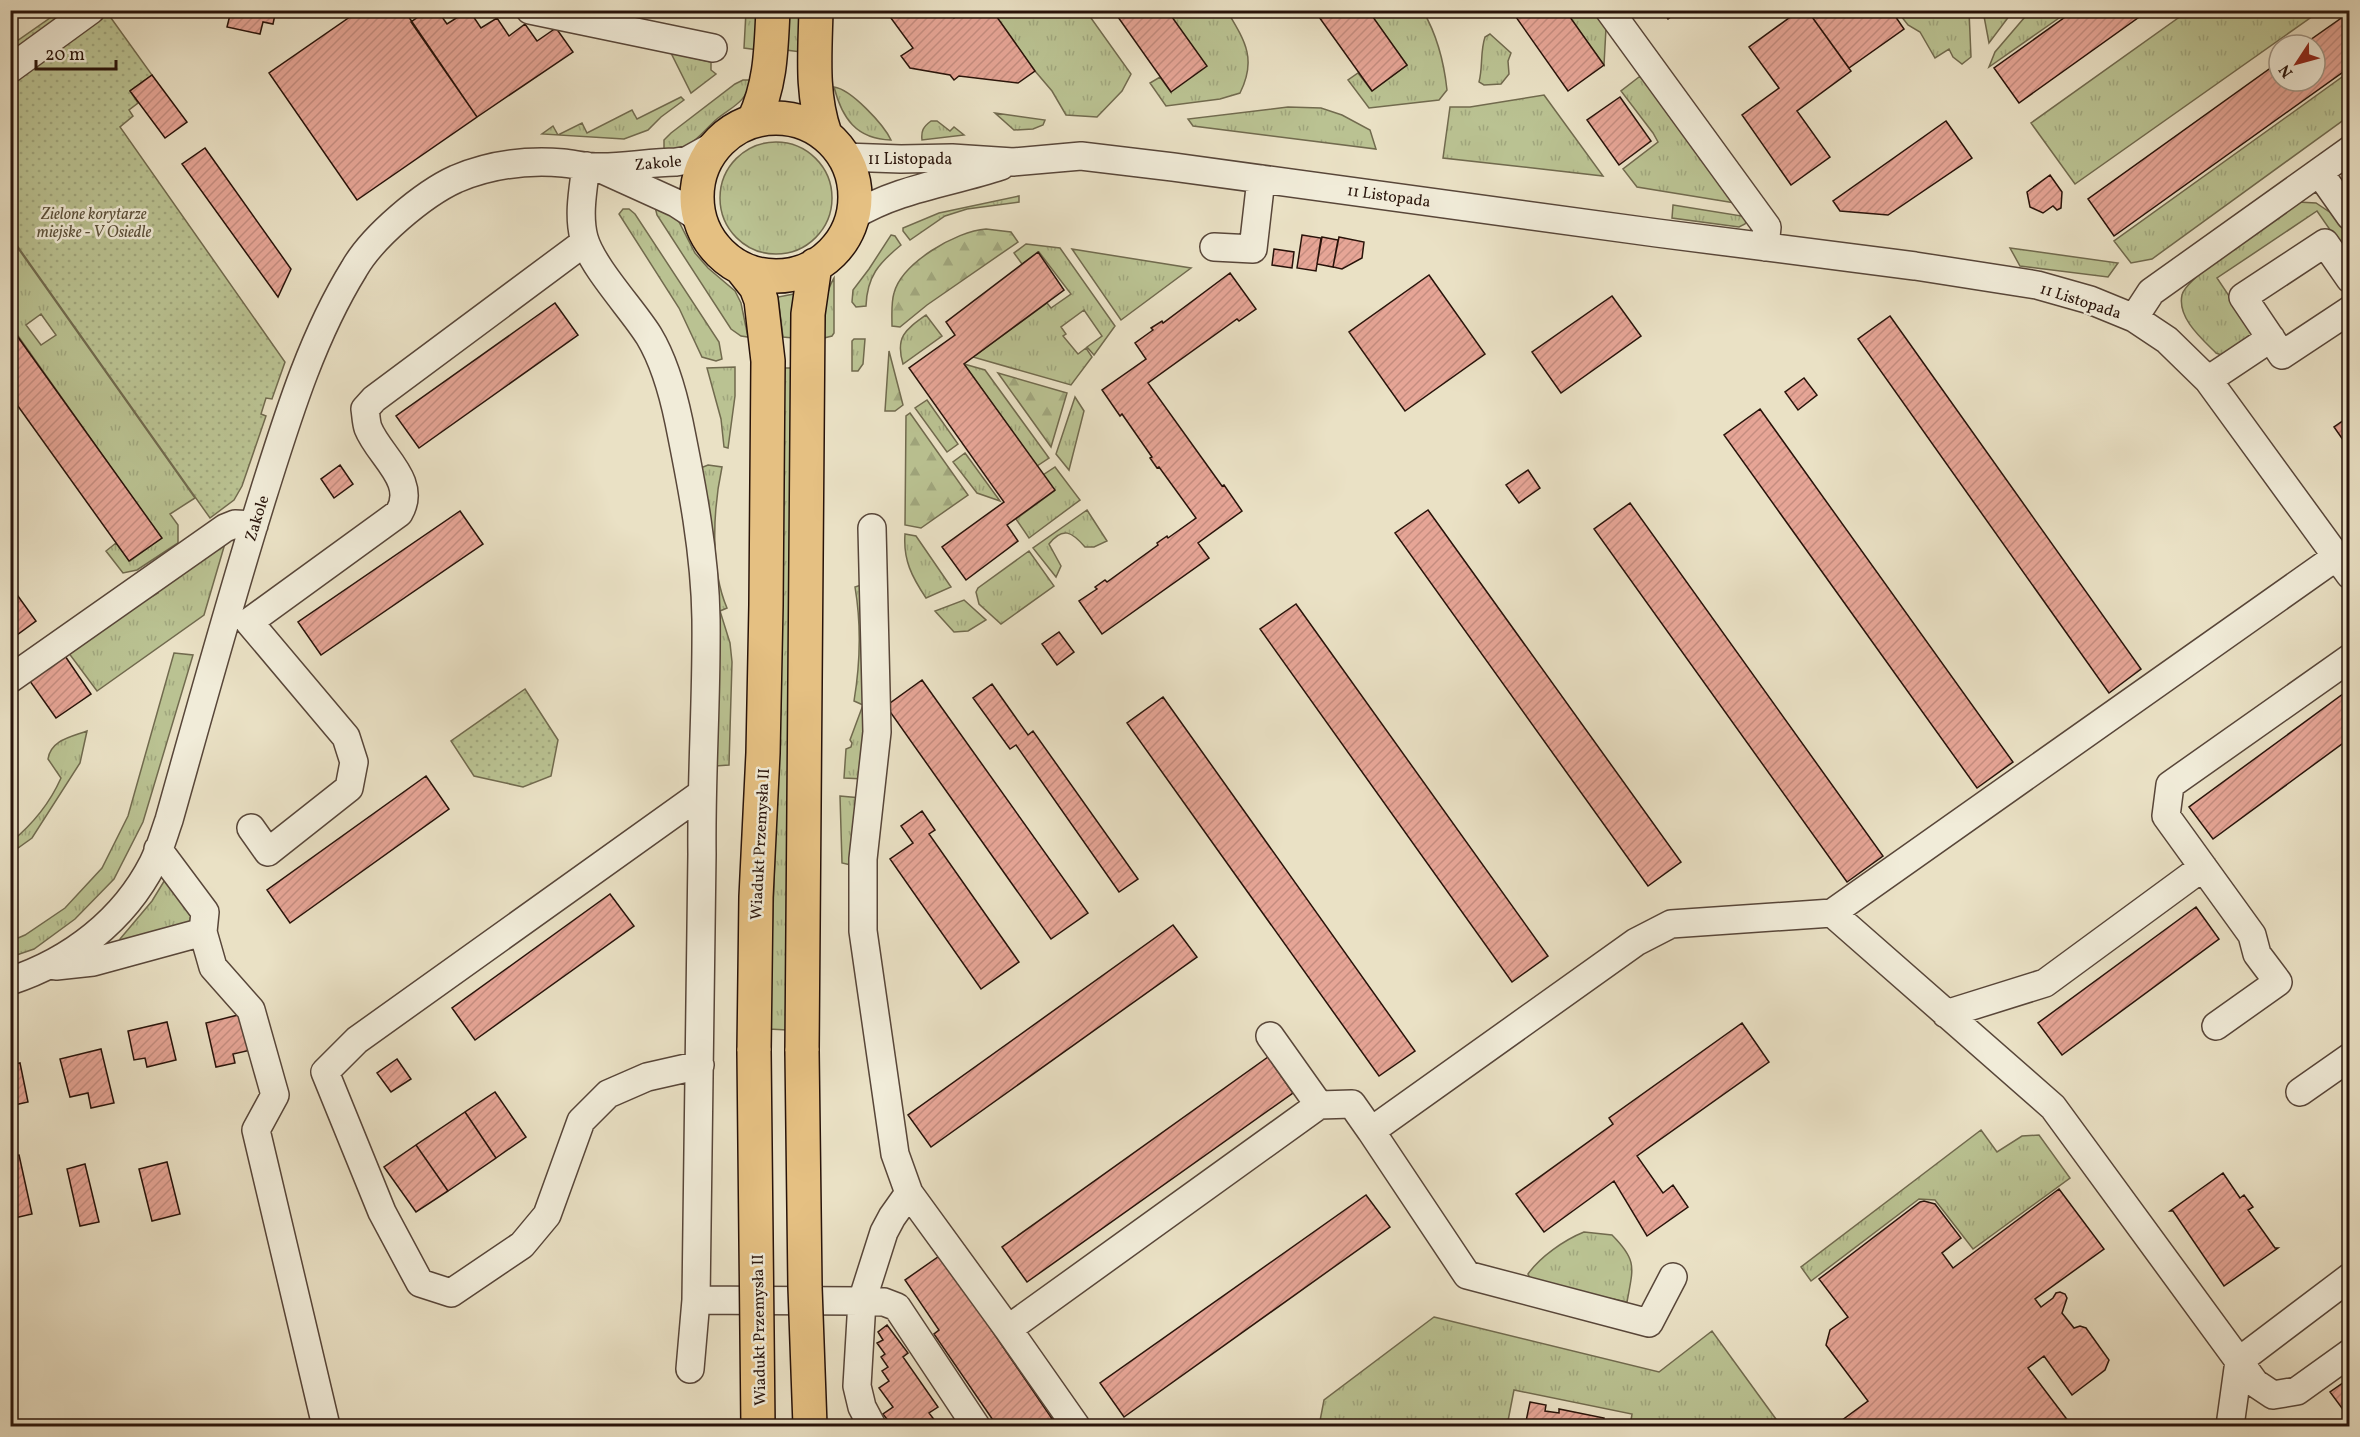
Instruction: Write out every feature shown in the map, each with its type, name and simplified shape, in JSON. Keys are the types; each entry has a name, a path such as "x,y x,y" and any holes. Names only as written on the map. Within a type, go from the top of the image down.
{"main road":[{"path":"754,120 764,99 770,75 773,10"},
{"path":"816,10 815,79 818,113 853,177 855,197 853,216 844,236 832,253 798,273 778,276 759,274 741,268 715,247 699,218 696,199 698,180 704,161 715,145 734,130 754,120 773,117 809,124 834,146"},
{"path":"810,1426 802,1051 808,314 815,265"},
{"name":"Wiadukt Przemysła II","path":"741,268 756,287 761,300 768,361 763,753 756,897 754,1050 758,1426"}],"street":[{"path":"10,69 91,10"},
{"path":"530,10 713,48"},
{"path":"1609,10 1766,237"},
{"name":"Zakole","path":"10,981 43,968 81,946 102,929 131,898 158,849 237,623 254,525 275,457 319,333 354,267 363,256 406,212 433,192 456,179 503,165 561,163 591,167 688,160 715,145"},
{"name":"11 Listopada","path":"834,146 901,159 952,158 1013,162 1081,156 1766,237 1915,266 2037,285 2090,300 2134,318 2167,340 2208,380 2343,566"},
{"path":"2134,318 2151,292 2349,150"},
{"name":"11 Listopada","path":"853,216 887,197 964,178 1013,162"},
{"path":"591,167 581,214 585,242 649,337 661,360 679,420 698,525 705,588 696,1300 690,1369"},
{"name":"Zakole","path":"591,167 668,199 699,218"},
{"path":"2319,172 2349,216"},
{"path":"1214,247 1253,249 1262,179"},
{"path":"251,828 268,852 350,789 354,762 346,736 237,623 399,513 405,504 406,494 399,477 368,429 365,409 374,399 585,242"},
{"path":"2348,273 2325,243 2243,297 2282,355 2349,310"},
{"path":"2208,380 2271,339"},
{"path":"10,679 225,528 235,524 254,525"},
{"path":"872,528 877,732 863,859 863,931 895,1154 909,1193 1076,1426"},
{"path":"1371,1131 1636,942 1671,924 1832,913 2343,566"},
{"path":"2216,1026 2278,982 2257,954 2252,935 2166,816 2170,785 2349,658"},
{"path":"700,1065 647,1077 608,1094 581,1121 547,1215 522,1245 451,1293 420,1283 382,1212 325,1072 357,1040 701,794"},
{"path":"158,849 205,912 203,932 213,968 251,1010 275,1095 256,1130 326,1426"},
{"path":"1946,1014 2045,983 2203,867"},
{"path":"1832,913 2053,1107 2255,1383 2273,1395 2296,1391 2349,1353"},
{"path":"43,968 93,962 203,932"},
{"path":"1270,1036 1319,1105"},
{"path":"2300,1092 2349,1057"},
{"path":"1008,1329 1319,1105 1352,1104 1467,1275 1649,1323 1673,1277"},
{"path":"872,1426 862,1407 857,1386 862,1301 884,1232 909,1193"},
{"path":"2230,1426 2239,1360 2349,1277"},
{"path":"696,1300 862,1301 885,1302 897,1307 976,1426"}],"green space":[{"name":"Zielone korytarze miejske - V Osiedle","path":"60,11 106,11 152,75 130,91 138,103 129,110 133,116 120,127 285,362 272,399 266,398 261,414 266,416 242,486 234,500 210,518 11,237 10,46"},
{"path":"746,11 759,11 758,50 744,48"},
{"path":"789,11 803,11 801,52 786,50"},
{"path":"992,11 1086,11 1131,74 1122,91 1097,117 1066,115 1052,91"},
{"path":"1167,11 1227,11 1247,50 1248,70 1240,93 1220,99 1166,106 1150,83 1160,77 1171,92"},
{"path":"1368,11 1423,11 1436,39 1444,69 1447,90 1439,100 1369,108 1348,80 1358,73 1372,91 1407,65"},
{"path":"1565,11 1594,11 1606,28 1604,65"},
{"path":"1897,11 1969,11 1971,57 1962,64 1953,57 1949,49 1935,58 1920,32 1908,25"},
{"path":"1983,11 2013,11 1989,43"},
{"path":"2030,11 2069,11 1989,67 1995,52"},
{"path":"2188,11 2320,11 2289,33 2267,33 2267,48 2075,184 2031,123"},
{"path":"1490,34 1511,53 1508,61 1509,74 1501,84 1484,85 1479,82 1483,48 1485,37"},
{"path":"671,53 711,62 711,70 716,74 691,93"},
{"path":"2349,72 2349,116 2152,259 2131,263 2114,241 2320,93 2327,93 2327,88"},
{"path":"1639,77 1654,80 1741,204 1637,187 1623,169 1658,142 1621,91"},
{"path":"743,80 751,80 746,93 739,102 688,145 673,150 664,149 664,140 671,133"},
{"path":"834,87 858,101 882,126 891,140 868,136 852,125 841,108"},
{"path":"1544,95 1603,176 1443,158 1450,107 1470,107"},
{"path":"681,97 684,100 648,130 624,139 558,135 582,123 587,133 632,110 637,119"},
{"path":"1288,107 1321,108 1342,115 1370,130 1376,149 1193,126 1188,119"},
{"path":"995,113 1045,120 1043,125 1033,129 1014,130"},
{"path":"931,121 937,121 950,131 954,127 964,135 922,140 923,129"},
{"path":"553,126 558,135 542,134"},
{"path":"776,142 797,146 815,159 828,177 832,198 828,219 815,237 797,250 776,254 755,250 737,237 724,219 720,198 724,177 737,159 755,146"},
{"path":"1019,196 1019,202 967,209 945,216 910,240 903,231 903,228 939,213"},
{"path":"2298,202 2316,203 2331,213 2349,236 2349,252 2344,250 2317,211 2217,278 2253,332 2251,340 2224,356 2216,353 2187,320 2181,304 2182,295 2187,286 2215,261"},
{"path":"654,203 677,218 695,253 708,268 735,291 741,303 748,337 741,336 731,329 657,215"},
{"path":"1673,205 1748,217 1745,224 1739,227 1672,218"},
{"path":"623,209 629,209 635,214 719,342 722,359 716,361 702,357 679,308 619,214"},
{"path":"986,229 1011,232 1018,242 927,305 900,327 892,326 894,293 908,271 919,260 946,242 974,231"},
{"path":"891,235 895,236 901,245 886,258 876,271 869,286 866,306 856,307 852,302 853,290"},
{"path":"10,237 195,498 170,514 178,525 178,543 137,570 123,573 106,551 116,543 130,561 161,538 11,326 11,285 17,281 11,272","holes":["41,314 56,335 41,345 26,325"]},
{"path":"1026,244 1060,248 1115,326 1094,355 1087,347 1102,336 1084,310 1061,327 1066,334 1063,336 1078,354 1086,348 1092,357 1071,385 973,357 1047,303 1051,308 1071,294 1039,252 1022,264 1014,253"},
{"path":"2010,248 2118,263 2108,277 2020,266"},
{"path":"1072,249 1191,268 1121,320"},
{"path":"834,278 834,333 824,338 826,299"},
{"path":"794,294 793,338 783,337 778,297"},
{"path":"926,315 942,336 903,364 901,341 907,330"},
{"path":"865,339 863,364 858,371 852,371 852,341"},
{"path":"889,351 903,405 895,411 885,411"},
{"path":"964,364 985,370 1049,458 1037,466"},
{"path":"735,367 735,396 728,448 724,447 721,419 707,368"},
{"path":"783,368 794,368 787,1030 769,1029 778,763"},
{"path":"998,373 1067,393 1051,447"},
{"path":"1075,397 1084,411 1069,470 1056,454"},
{"path":"927,400 958,444 947,452 915,408"},
{"path":"910,413 968,495 921,528 905,525 906,416"},
{"path":"965,453 1000,501 977,493 953,462"},
{"path":"708,465 722,467 715,520 715,539 718,575 727,608 720,611 730,643 732,662 729,765 715,766 698,469"},
{"path":"1055,467 1080,500 1029,538 1016,519 1054,491 1043,475"},
{"path":"1087,510 1107,541 1094,547 1085,547 1067,533 1054,538 1049,544 1061,566 1056,577 1033,548"},
{"path":"905,534 916,536 951,587 926,598 910,568 905,552"},
{"path":"226,540 204,615 97,691 65,648 158,593 154,585"},
{"path":"1029,551 1054,586 1001,624 979,604 976,592 978,588"},
{"path":"861,585 865,648 864,779 844,778 846,749 851,747 850,740 863,705 854,701 859,644 855,587"},
{"path":"964,600 986,620 968,631 954,632 935,611"},
{"path":"174,653 193,655 143,822 114,879 75,919 34,949 11,957 11,941 25,935 65,908 102,868 128,816"},
{"path":"525,689 558,740 551,776 523,787 474,776 451,741"},
{"path":"87,731 80,763 32,838 11,853 11,842 40,813 61,778 48,759 53,747 63,740"},
{"path":"840,796 861,798 851,865 842,863"},
{"path":"166,878 193,905 192,925 120,943 120,939 152,901"},
{"path":"1981,1130 1997,1152 2022,1136 2039,1135 2070,1178 1973,1249 1935,1200 1919,1199 1811,1281 1801,1267"},
{"path":"1584,1232 1612,1235 1626,1252 1632,1266 1627,1302 1532,1282 1528,1274 1539,1261 1561,1244"},
{"path":"1434,1317 1659,1372 1712,1331 1781,1426 1630,1426 1632,1414 1514,1390 1507,1426 1319,1426 1324,1400"}],"building":[{"path":"224,10 276,10 273,24 263,22 260,34 227,27 230,15 224,15"},
{"path":"360,10 404,10 477,117 357,200 269,73"},
{"path":"428,10 437,10 447,24 469,10 481,28 497,18 509,36 525,24 537,41 556,28 573,52 477,117 411,22"},
{"path":"885,10 949,10 954,18 964,10 992,10 1035,71 1018,83 959,76 954,80 950,75 910,68 901,56 913,48"},
{"path":"1113,10 1167,10 1207,66 1171,92"},
{"path":"1314,10 1368,10 1407,65 1372,91"},
{"path":"1511,10 1565,10 1604,65 1568,91"},
{"path":"1662,10 1680,10 1668,19"},
{"path":"1800,10 1807,10 1851,71 1797,111 1830,157 1791,185 1742,115 1779,88 1749,47"},
{"path":"1807,10 1891,10 1904,29 1849,68"},
{"path":"2075,10 2149,10 2019,103 1994,68"},
{"path":"2350,12 2350,67 2327,83 2327,33 2320,33"},
{"path":"2267,71 2267,93 2314,93 2114,236 2088,199"},
{"path":"152,75 187,122 165,138 130,91"},
{"path":"1620,97 1651,141 1619,165 1587,120"},
{"path":"1946,121 1972,158 1888,215 1840,211 1833,201"},
{"path":"205,148 291,269 278,297 182,164"},
{"path":"2050,175 2062,192 2061,208 2057,210 2053,206 2043,213 2030,207 2027,192"},
{"path":"1302,235 1321,238 1316,271 1297,268"},
{"path":"1322,237 1338,240 1333,267 1317,264"},
{"path":"1339,237 1364,242 1362,258 1342,269 1333,267"},
{"path":"1274,249 1294,252 1292,268 1272,265"},
{"path":"1038,252 1064,290 964,364 1055,490 1007,525 1018,541 966,580 942,547 1004,502 909,368 955,335 946,322"},
{"path":"1230,273 1256,309 1239,321 1237,319 1148,383 1242,511 1198,543 1209,558 1102,634 1079,601 1097,589 1095,587 1105,580 1107,582 1158,545 1157,543 1196,518 1159,467 1157,468 1122,414 1120,416 1102,390 1146,359 1135,343 1153,330 1151,328 1162,321 1163,323"},
{"path":"1429,275 1485,354 1405,411 1349,332"},
{"path":"1612,296 1641,336 1561,393 1532,352"},
{"path":"555,303 578,335 419,448 396,416"},
{"path":"1890,316 2141,669 2109,693 1858,339"},
{"path":"10,326 162,538 129,561 10,395"},
{"path":"1804,378 1817,395 1798,410 1785,392"},
{"path":"1760,409 2013,762 1977,788 1724,435"},
{"path":"2350,416 2350,446 2348,447 2334,427"},
{"path":"340,465 353,484 334,498 321,479"},
{"path":"1528,470 1540,488 1519,503 1506,485"},
{"path":"1630,503 1883,856 1847,882 1594,529"},
{"path":"1428,510 1681,862 1648,886 1395,533"},
{"path":"460,511 483,544 321,655 298,622"},
{"path":"10,585 36,621 10,640"},
{"path":"1296,604 1548,956 1512,982 1260,629"},
{"path":"1059,632 1074,652 1057,665 1042,644"},
{"path":"63,653 91,694 56,718 27,677"},
{"path":"922,680 1088,913 1051,939 886,706"},
{"path":"992,684 1028,735 1033,731 1138,879 1119,892 1016,745 1010,749 973,698"},
{"path":"2347,691 2350,695 2350,738 2213,839 2189,807"},
{"path":"1163,697 1415,1051 1379,1076 1127,723"},
{"path":"426,776 449,809 290,923 267,890"},
{"path":"922,811 935,830 929,834 1019,962 981,989 890,859 913,843 901,826"},
{"path":"610,894 634,926 475,1040 452,1008"},
{"path":"2196,907 2219,939 2062,1055 2038,1023"},
{"path":"1173,925 1197,957 931,1147 908,1115"},
{"path":"242,1014 251,1050 233,1054 235,1063 216,1067 206,1023"},
{"path":"167,1022 176,1060 147,1067 145,1058 134,1060 128,1031"},
{"path":"1742,1023 1769,1062 1637,1156 1663,1193 1673,1185 1688,1207 1647,1236 1614,1181 1544,1232 1516,1194 1613,1124 1609,1118"},
{"path":"101,1049 114,1103 91,1108 88,1093 70,1097 60,1059"},
{"path":"1268,1057 1293,1093 1027,1282 1002,1247"},
{"path":"397,1059 411,1079 391,1092 377,1073"},
{"path":"20,1063 28,1102 10,1106 10,1065"},
{"path":"495,1092 526,1137 496,1158 465,1112"},
{"path":"465,1112 496,1158 448,1191 416,1145"},
{"path":"416,1145 448,1191 416,1212 384,1167"},
{"path":"19,1155 32,1214 10,1219 10,1156"},
{"path":"167,1162 180,1214 152,1221 139,1169"},
{"path":"85,1164 99,1222 80,1226 67,1169"},
{"path":"2223,1173 2240,1198 2244,1195 2253,1207 2248,1210 2275,1248 2278,1248 2224,1286 2173,1211 2170,1211"},
{"path":"2059,1189 2104,1249 2035,1299 2041,1307 2056,1293 2065,1294 2067,1298 2062,1313 2074,1328 2080,1326 2086,1328 2109,1360 2105,1370 2072,1395 2044,1356 2028,1368 2072,1426 1834,1426 1868,1401 1826,1345 1830,1330 1848,1317 1819,1279 1924,1201 1935,1204 1961,1238 1942,1253 1953,1268"},
{"path":"1366,1195 1390,1227 1124,1417 1100,1383"},
{"path":"945,1252 980,1303 975,1306 1057,1426 997,1426 934,1334 939,1330 905,1280"},
{"path":"887,1325 908,1353 903,1357 938,1407 929,1413 939,1426 892,1426 883,1414 893,1407 879,1388 889,1381 882,1371 888,1367 881,1357 885,1354 877,1343 883,1340 878,1332"},
{"path":"2350,1378 2350,1419 2330,1392"},
{"path":"1530,1402 1546,1405 1545,1411 1559,1413 1559,1409 1604,1418 1602,1426 1525,1426"}]}
